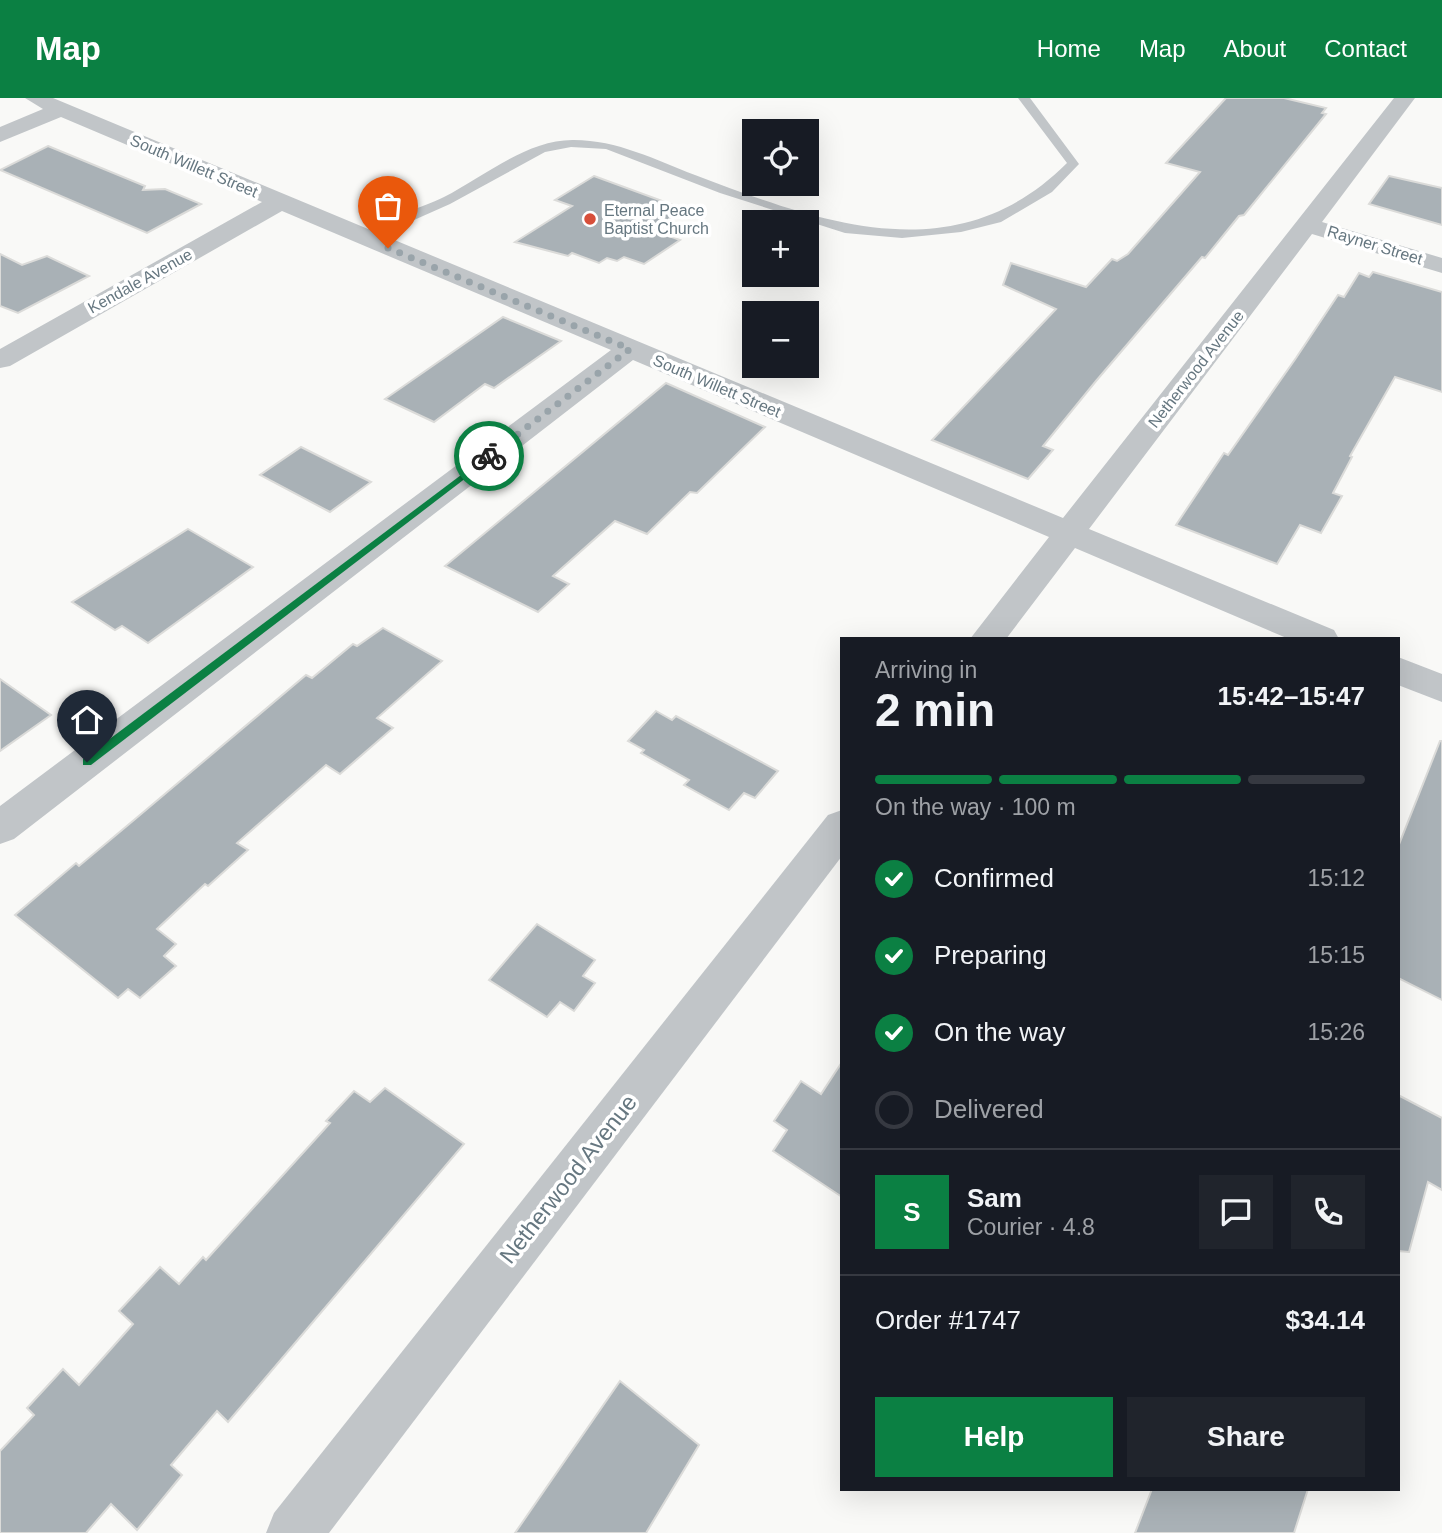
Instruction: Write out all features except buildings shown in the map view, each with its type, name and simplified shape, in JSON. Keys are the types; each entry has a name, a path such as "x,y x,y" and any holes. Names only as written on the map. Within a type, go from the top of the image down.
{"street":[{"name":"South Willett Street","path":"35,98 1317,637"},
{"name":"Netherwood Avenue","path":"989,637 1405,98"},
{"path":"0,135 61,109"},
{"name":"Kendale Avenue","path":"0,360 280,202"},
{"name":"Rayner Street","path":"1307,225 1442,265"},
{"path":"0,828 630,349"},
{"path":"1400,671 1442,688"},
{"name":"Netherwood Avenue","path":"294,1533 840,829"}],"lane":[{"path":"364,237 446,201 541,149 571,144 608,146 724,190 850,230 902,234 961,228 996,219 1048,189 1073,164 1066,150 1030,113 1024,98"}],"way so far":[{"path":"388,248 630,349 489,456"}],"place":[{"name":"Eternal Peace Baptist Church","path":"590,219"}],"route":[{"path":"87,762 489,456"}]}
